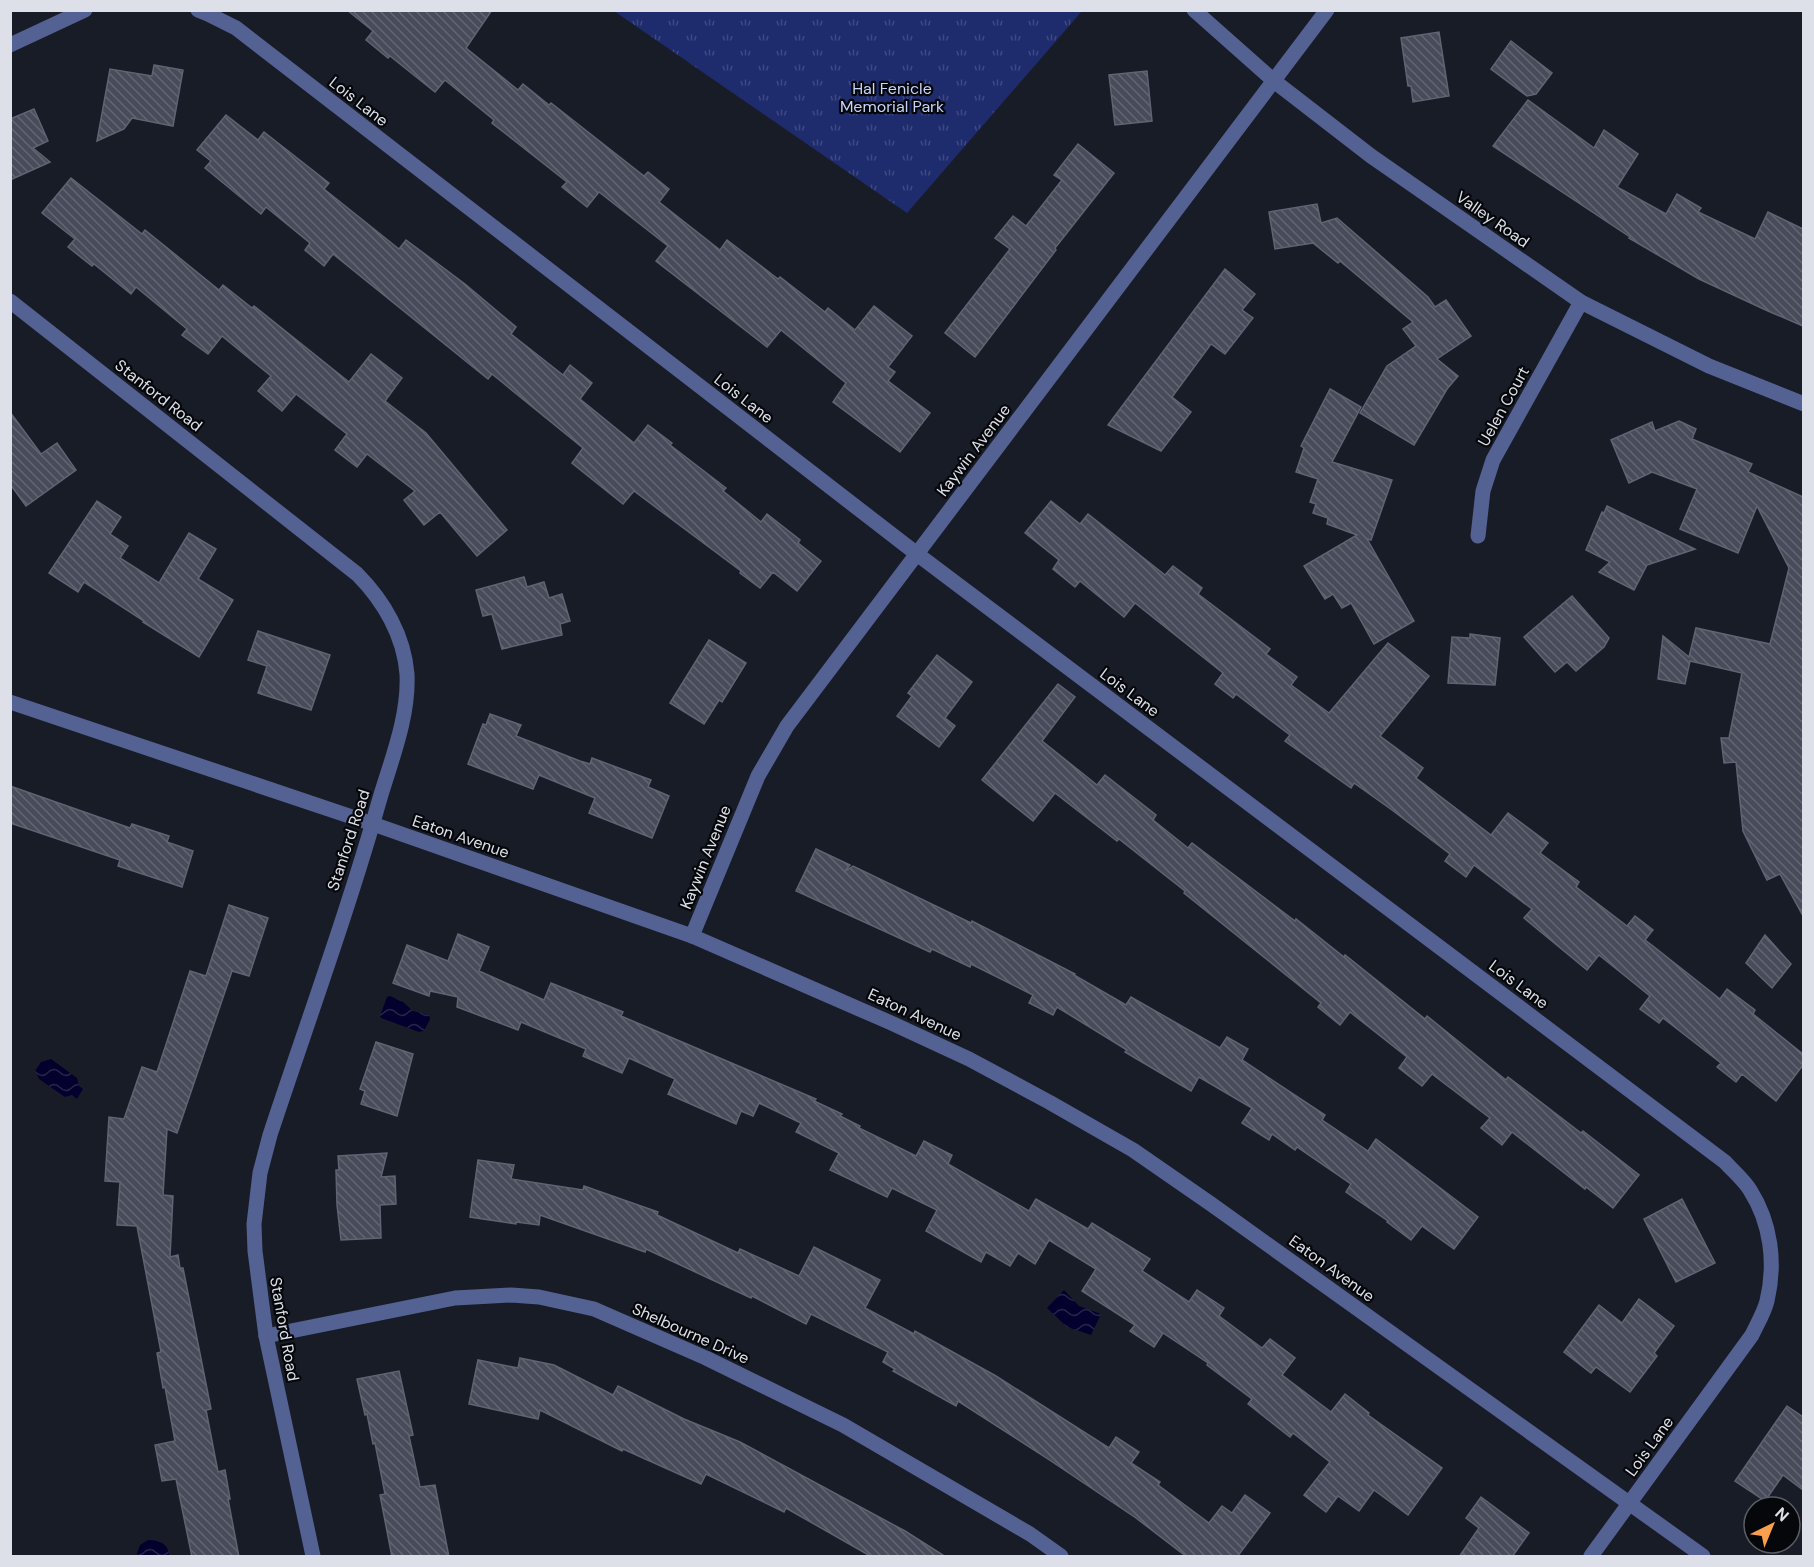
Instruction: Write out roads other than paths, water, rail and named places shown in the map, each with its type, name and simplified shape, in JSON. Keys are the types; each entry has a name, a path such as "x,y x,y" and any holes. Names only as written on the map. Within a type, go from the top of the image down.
{"street":[{"path":"10,45 85,10"},
{"name":"Lois Lane","path":"198,10 236,28 917,554 1725,1162 1750,1190 1761,1211 1771,1245 1772,1268 1766,1303 1752,1335 1592,1557"},
{"name":"Valley Road","path":"1194,10 1274,81 1371,156 1581,302 1708,366 1803,404"},
{"name":"Kaywin Avenue","path":"692,936 744,808 770,751 787,726 1327,10"},
{"name":"Stanford Road","path":"10,301 357,574 373,590 394,624 403,649 407,675 404,714 373,824 270,1135 260,1173 254,1224 255,1251 266,1336 313,1557"},
{"name":"Uelen Court","path":"1478,536 1483,491 1493,460 1581,302"},
{"name":"Eaton Avenue","path":"10,702 373,824 692,936 969,1059 1132,1150 1231,1218 1703,1557"},
{"name":"Shelbourne Drive","path":"266,1336 455,1298 529,1296 594,1309 706,1358 843,1425 1030,1534 1061,1557"}],"water":[{"path":"390,996 403,1002 413,1011 429,1015 430,1019 424,1031 419,1032 381,1018 387,997"},
{"path":"51,1059 77,1078 79,1086 83,1089 77,1099 72,1095 65,1097 39,1079 35,1071 41,1062"},
{"path":"1064,1290 1079,1306 1101,1314 1091,1335 1067,1327 1047,1308"},
{"path":"148,1540 163,1544 169,1556 136,1556 140,1545"}],"park label":[{"name":"Hal Fenicle Memorial Park","path":"892,97"}]}
